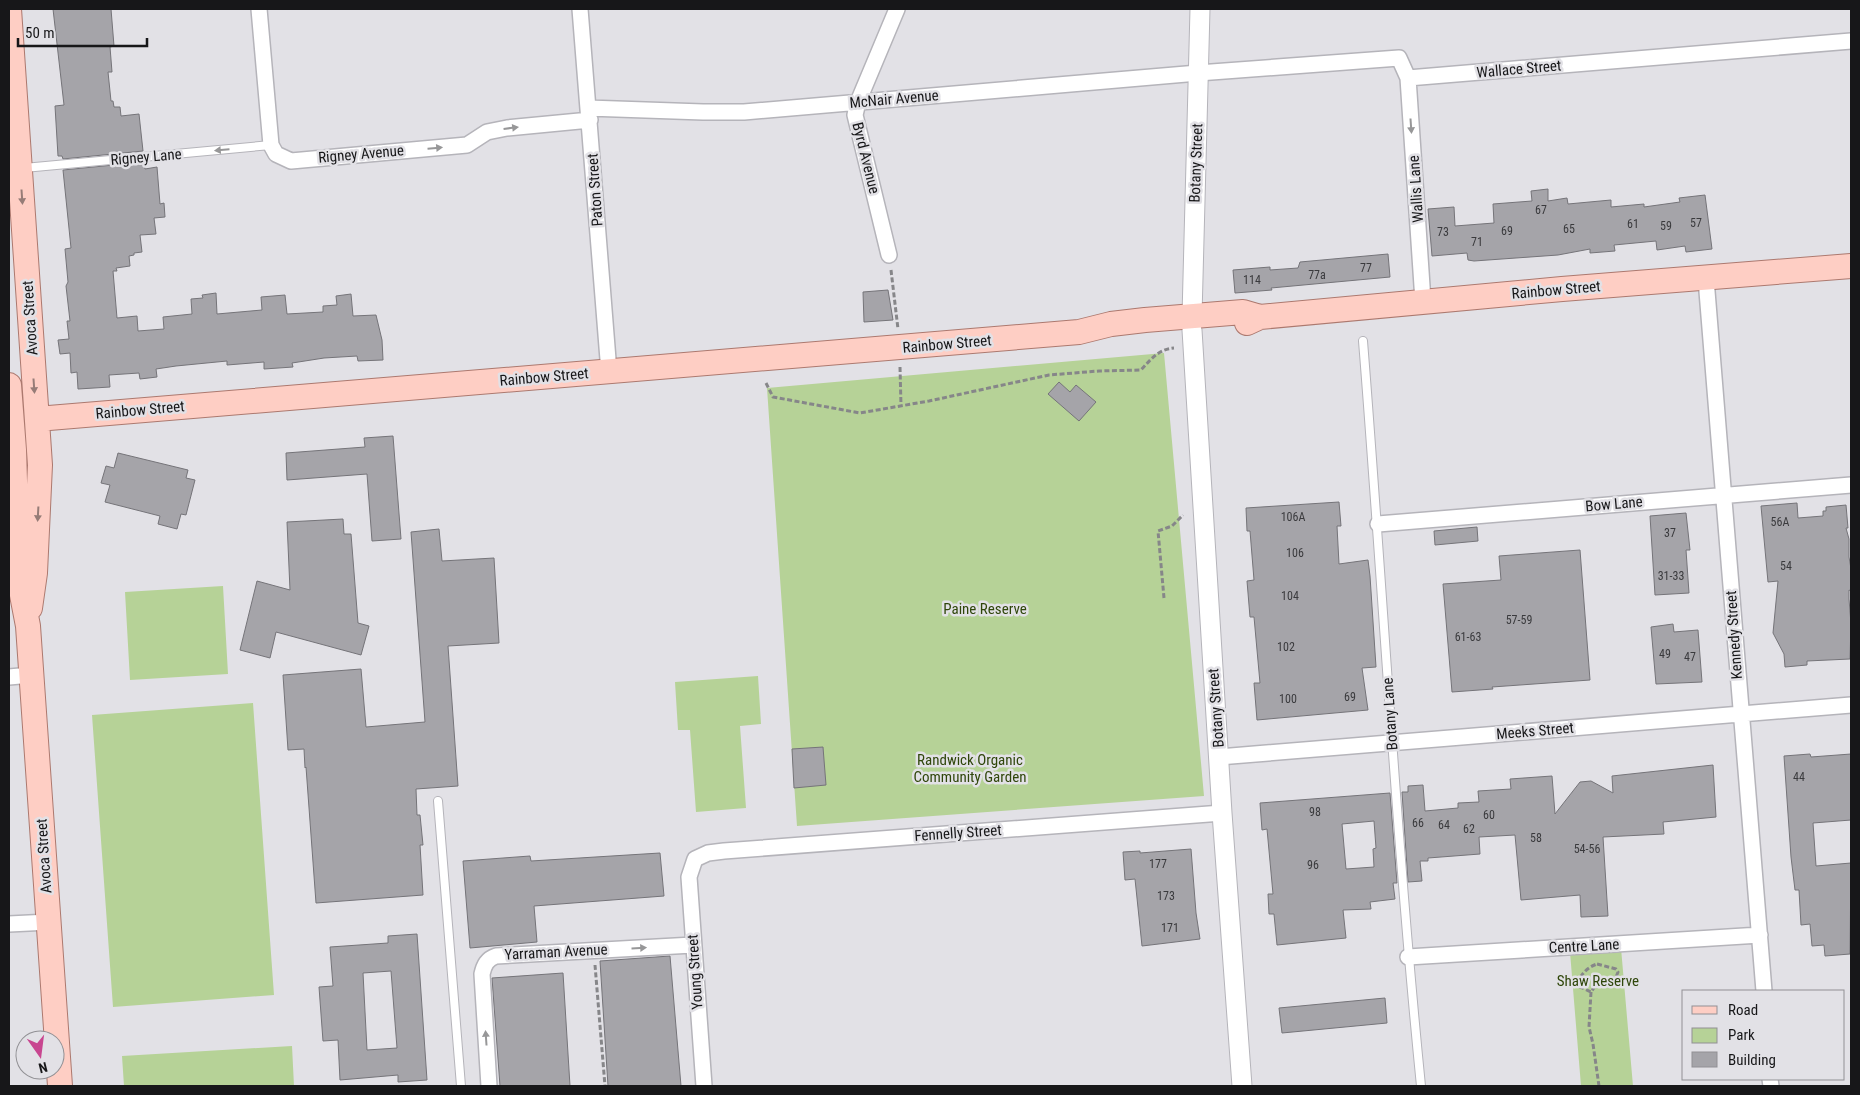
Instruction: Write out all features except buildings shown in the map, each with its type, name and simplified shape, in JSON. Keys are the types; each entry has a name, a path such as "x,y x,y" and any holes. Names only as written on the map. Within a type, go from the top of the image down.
{"main road":[{"name":"Avoca Street","path":"9,9 40,465 35,573 20,676 49,922 60,1086"},
{"name":"Rainbow Street","path":"37,419 899,348 1079,332 1111,324 1192,323 1242,326 1260,317 1423,301 1851,266"},
{"name":"Avoca Street","path":"9,385 18,574 28,626"}],"street":[{"path":"258,9 270,145"},
{"name":"Paton Street","path":"580,9 609,372"},
{"name":"Byrd Avenue","path":"889,255 855,115 858,102 897,9"},
{"name":"Botany Street","path":"1200,9 1192,323 1222,813 1242,1086"},
{"name":"Wallace Street","path":"1408,78 1851,42"},
{"path":"1198,73 1399,58 1408,78"},
{"name":"McNair Avenue","path":"589,114 744,112 1198,73"},
{"name":"Wallis Lane","path":"1408,78 1423,301"},
{"name":"Rigney Avenue","path":"270,145 276,154 291,161 467,145 487,132 589,114"},
{"name":"Kennedy Street","path":"1706,278 1740,715 1764,990"},
{"name":"Rainbow Street","path":"10,422 37,419"},
{"name":"Bow Lane","path":"1378,524 1851,485"},
{"name":"Meeks Street","path":"1219,757 1851,705"},
{"name":"Fennelly Street","path":"695,859 708,853 724,851 1222,813"},
{"name":"Young Street","path":"695,859 689,878 704,1086"},
{"path":"9,924 49,922"},
{"name":"Centre Lane","path":"1408,957 1760,936"},
{"name":"Yarraman Avenue","path":"490,1086 482,974 484,964 490,958 496,956 693,945"}],"lane":[{"name":"Rigney Lane","path":"20,168 270,145"},
{"name":"Botany Lane","path":"1363,341 1378,524 1408,957 1421,1086"},
{"path":"438,801 461,1086"}],"path":[{"path":"889,255 899,348 901,406"},
{"path":"766,383 773,397 860,413 1048,375 1141,370 1153,357 1165,349 1174,348"},
{"path":"1164,598 1158,531 1172,526 1183,515"},
{"path":"594,950 605,1086"},
{"path":"1591,992 1583,989 1578,982 1586,970 1597,964 1616,969 1618,972 1616,977 1598,982 1591,992 1589,1027 1594,1044 1599,1086"}],"green space":[{"name":"Paine Reserve","path":"1164,353 1204,796 797,826 767,388"},
{"path":"223,586 228,674 130,680 125,592"},
{"path":"758,676 761,724 740,726 746,808 696,812 690,730 678,730 675,682"},
{"path":"253,703 274,995 113,1007 92,715"},
{"name":"Shaw Reserve","path":"1621,948 1633,1086 1581,1086 1570,952"},
{"path":"292,1046 294,1086 124,1086 122,1056"}],"park label":[{"name":"Randwick Organic Community Garden","path":"970,768"}]}
